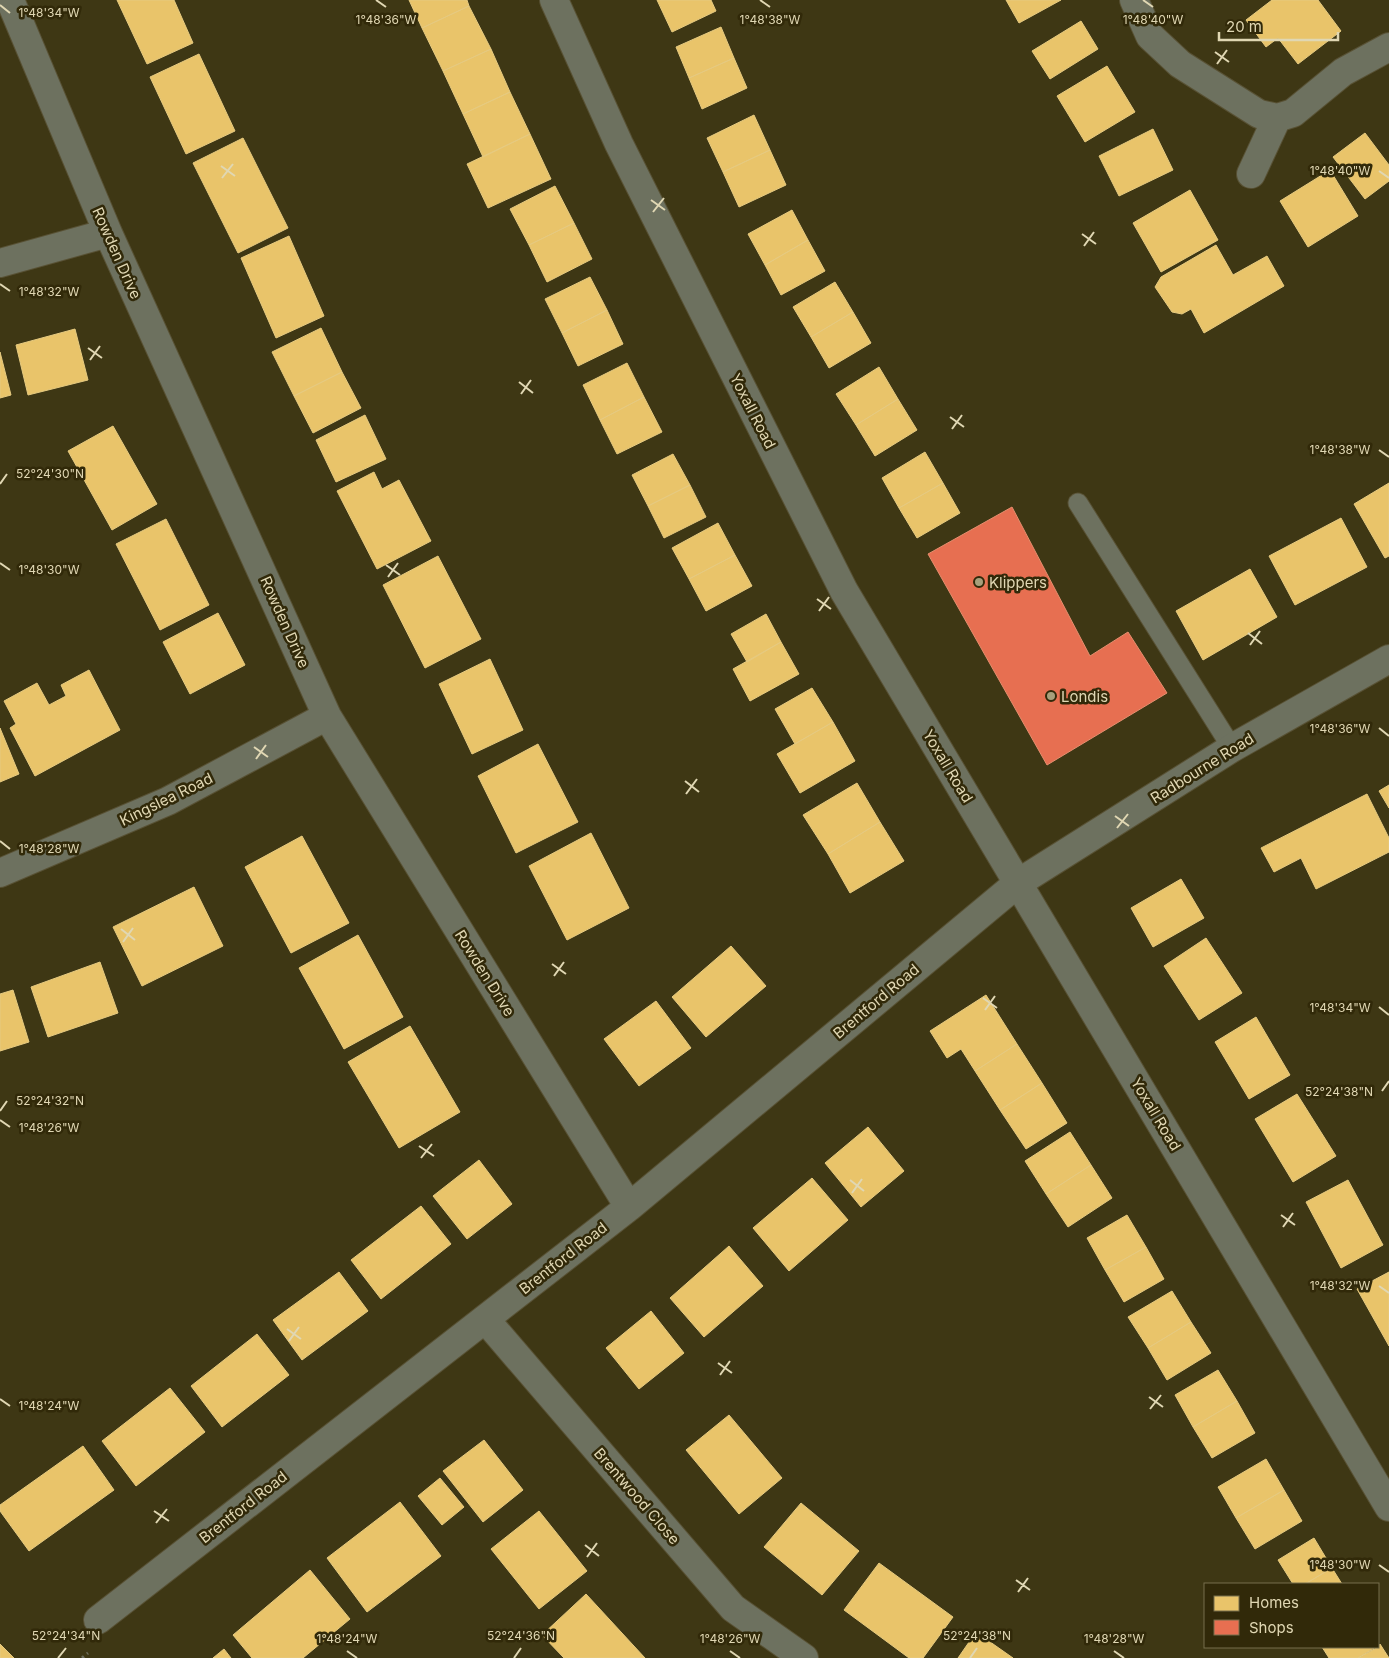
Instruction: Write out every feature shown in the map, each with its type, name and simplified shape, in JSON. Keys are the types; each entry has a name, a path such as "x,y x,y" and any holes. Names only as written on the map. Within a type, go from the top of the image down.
{"street":[{"name":"Rowden Drive","path":"10,0 108,233 327,716 630,1207"},
{"name":"Yoxall Road","path":"554,0 619,144 844,592 1389,1507"},
{"path":"1134,0 1150,36 1180,64 1259,114 1277,118 1293,112 1343,72 1389,47"},
{"path":"1251,174 1277,118"},
{"path":"0,263 108,233"},
{"name":"Radbourne Road","path":"1018,884 1232,748 1389,658"},
{"name":"Kingslea Road","path":"0,873 168,800 327,716"},
{"name":"Brentford Road","path":"98,1620 630,1207 1018,884"},
{"name":"Brentwood Close","path":"485,1319 733,1608 804,1658"}],"lane":[{"path":"1078,504 1232,748"}],"building: Homes":[{"path":"117,0 174,0 193,43 147,64"},
{"path":"409,0 467,0 469,6 422,28"},
{"path":"657,0 711,0 716,11 672,32"},
{"path":"1006,0 1061,0 1019,23"},
{"path":"1272,0 1318,0 1341,31 1298,64 1278,38 1266,47 1246,20"},
{"path":"469,6 491,49 443,71 422,28"},
{"path":"1081,21 1098,49 1050,79 1032,51"},
{"path":"721,27 734,58 689,78 676,47"},
{"path":"491,49 510,92 463,114 443,71"},
{"path":"199,54 235,131 186,154 150,77"},
{"path":"734,58 747,88 702,109 689,78"},
{"path":"1107,66 1135,112 1085,142 1057,96"},
{"path":"510,92 530,134 483,157 463,114"},
{"path":"754,115 770,150 723,172 707,138"},
{"path":"1153,129 1173,170 1119,196 1099,156"},
{"path":"1365,133 1389,165 1389,181 1365,199 1333,157"},
{"path":"530,134 551,179 488,208 467,164"},
{"path":"243,138 288,228 238,253 193,163"},
{"path":"770,150 786,185 739,207 723,172"},
{"path":"1330,170 1358,216 1308,247 1280,201"},
{"path":"555,186 574,223 529,245 510,209"},
{"path":"1190,190 1218,240 1161,272 1133,223"},
{"path":"792,210 808,240 765,265 748,234"},
{"path":"574,223 592,259 547,282 529,245"},
{"path":"289,236 324,316 276,338 241,258"},
{"path":"808,240 825,271 781,295 765,265"},
{"path":"1216,245 1233,275 1267,256 1284,286 1204,333 1191,309 1182,314 1172,312 1155,287 1161,277"},
{"path":"590,277 607,310 562,333 545,299"},
{"path":"835,282 853,312 811,337 793,307"},
{"path":"607,310 623,344 578,366 562,333"},
{"path":"853,312 871,343 829,368 811,337"},
{"path":"321,328 342,372 294,396 272,352"},
{"path":"75,329 88,380 28,395 16,345"},
{"path":"0,352 11,395 0,398"},
{"path":"627,363 644,397 600,420 583,385"},
{"path":"879,367 898,399 856,425 836,394"},
{"path":"342,372 361,408 313,433 294,396"},
{"path":"644,397 662,432 617,454 600,420"},
{"path":"898,399 917,430 875,456 856,425"},
{"path":"365,415 386,459 336,482 316,440"},
{"path":"113,426 157,504 112,530 68,451"},
{"path":"925,452 943,483 899,508 882,478"},
{"path":"673,454 690,485 648,506 632,475"},
{"path":"374,472 382,489 399,480 431,541 377,569 337,491"},
{"path":"943,483 960,513 917,538 899,508"},
{"path":"1389,483 1389,556 1385,558 1354,504"},
{"path":"690,485 706,517 664,538 648,506"},
{"path":"1341,518 1367,567 1295,605 1269,556"},
{"path":"166,519 209,605 160,630 116,544"},
{"path":"718,523 735,555 689,579 672,548"},
{"path":"735,555 752,586 706,611 689,579"},
{"path":"438,556 481,639 425,668 383,585"},
{"path":"1250,569 1277,617 1203,660 1176,611"},
{"path":"218,613 245,665 190,694 163,642"},
{"path":"766,614 781,642 747,662 731,634"},
{"path":"781,642 799,674 750,701 733,669"},
{"path":"490,659 523,730 472,754 439,684"},
{"path":"89,670 120,730 35,776 10,728 16,724 4,701 37,683 49,705 66,696 61,685"},
{"path":"812,688 833,722 795,744 775,709"},
{"path":"833,722 855,761 800,793 777,754"},
{"path":"0,728 19,774 0,782"},
{"path":"538,744 578,822 516,853 478,776"},
{"path":"857,783 880,822 828,854 803,815"},
{"path":"1389,785 1389,808 1379,791"},
{"path":"1367,794 1389,838 1389,852 1316,889 1301,858 1274,872 1261,848"},
{"path":"880,822 904,861 850,893 828,854"},
{"path":"591,833 629,908 567,940 529,866"},
{"path":"302,836 349,923 291,953 245,867"},
{"path":"1181,879 1204,918 1153,947 1131,908"},
{"path":"194,887 223,946 142,986 113,927"},
{"path":"358,935 403,1017 344,1049 299,968"},
{"path":"1206,938 1242,993 1199,1020 1164,966"},
{"path":"731,946 766,986 706,1037 672,997"},
{"path":"100,962 118,1013 48,1037 31,987"},
{"path":"13,990 29,1042 0,1051 0,994"},
{"path":"986,995 1017,1044 975,1071 961,1049 947,1058 930,1031"},
{"path":"656,1001 691,1048 639,1086 604,1039"},
{"path":"1256,1017 1290,1075 1249,1099 1215,1042"},
{"path":"410,1026 460,1112 399,1148 348,1062"},
{"path":"1017,1044 1042,1083 1000,1110 975,1071"},
{"path":"1042,1083 1067,1123 1026,1149 1000,1110"},
{"path":"1297,1094 1336,1156 1293,1182 1255,1119"},
{"path":"868,1127 904,1171 861,1207 825,1163"},
{"path":"1070,1132 1091,1165 1046,1194 1025,1161"},
{"path":"479,1160 512,1204 467,1239 433,1196"},
{"path":"1091,1165 1112,1198 1068,1227 1046,1194"},
{"path":"812,1178 848,1220 789,1271 753,1228"},
{"path":"1348,1180 1383,1245 1341,1268 1306,1202"},
{"path":"421,1206 451,1244 381,1299 351,1260"},
{"path":"1127,1215 1146,1247 1105,1270 1087,1238"},
{"path":"729,1246 763,1286 704,1337 670,1298"},
{"path":"1146,1247 1164,1279 1124,1302 1105,1270"},
{"path":"339,1272 368,1311 302,1360 273,1320"},
{"path":"1389,1272 1389,1346 1357,1289"},
{"path":"1172,1291 1191,1322 1148,1348 1128,1317"},
{"path":"651,1311 684,1353 639,1389 606,1348"},
{"path":"1191,1322 1211,1353 1167,1380 1148,1348"},
{"path":"257,1334 289,1375 222,1427 191,1386"},
{"path":"1218,1370 1237,1401 1193,1427 1175,1395"},
{"path":"170,1388 205,1432 136,1486 102,1441"},
{"path":"1237,1401 1255,1433 1212,1458 1193,1427"},
{"path":"729,1415 782,1478 739,1514 686,1450"},
{"path":"484,1440 523,1490 483,1522 443,1471"},
{"path":"83,1446 114,1490 29,1551 0,1511 0,1505"},
{"path":"1266,1459 1284,1490 1236,1518 1218,1487"},
{"path":"440,1478 464,1507 442,1525 418,1496"},
{"path":"1284,1490 1302,1521 1255,1549 1236,1518"},
{"path":"400,1502 441,1556 367,1612 327,1558"},
{"path":"801,1503 859,1551 822,1595 764,1547"},
{"path":"539,1511 587,1571 539,1609 491,1549"},
{"path":"1314,1538 1332,1568 1307,1583 1292,1583 1278,1560"},
{"path":"879,1563 953,1617 923,1658 909,1658 844,1610"},
{"path":"1332,1568 1341,1583 1307,1583"},
{"path":"310,1570 350,1619 303,1658 252,1658 233,1635"},
{"path":"586,1594 645,1658 564,1658 542,1635"},
{"path":"976,1632 1013,1658 958,1658"},
{"path":"0,1644 14,1658 0,1658"},
{"path":"1380,1644 1389,1658 1358,1658 1379,1648"},
{"path":"1323,1648 1374,1648 1358,1658 1329,1658"},
{"path":"224,1649 231,1658 213,1658"}],"building: Shops":[{"path":"1012,507 1090,656 1128,632 1167,693 1047,765 928,554"}],"place":[{"name":"Klippers","path":"979,582"},
{"name":"Londis","path":"1051,696"}]}
